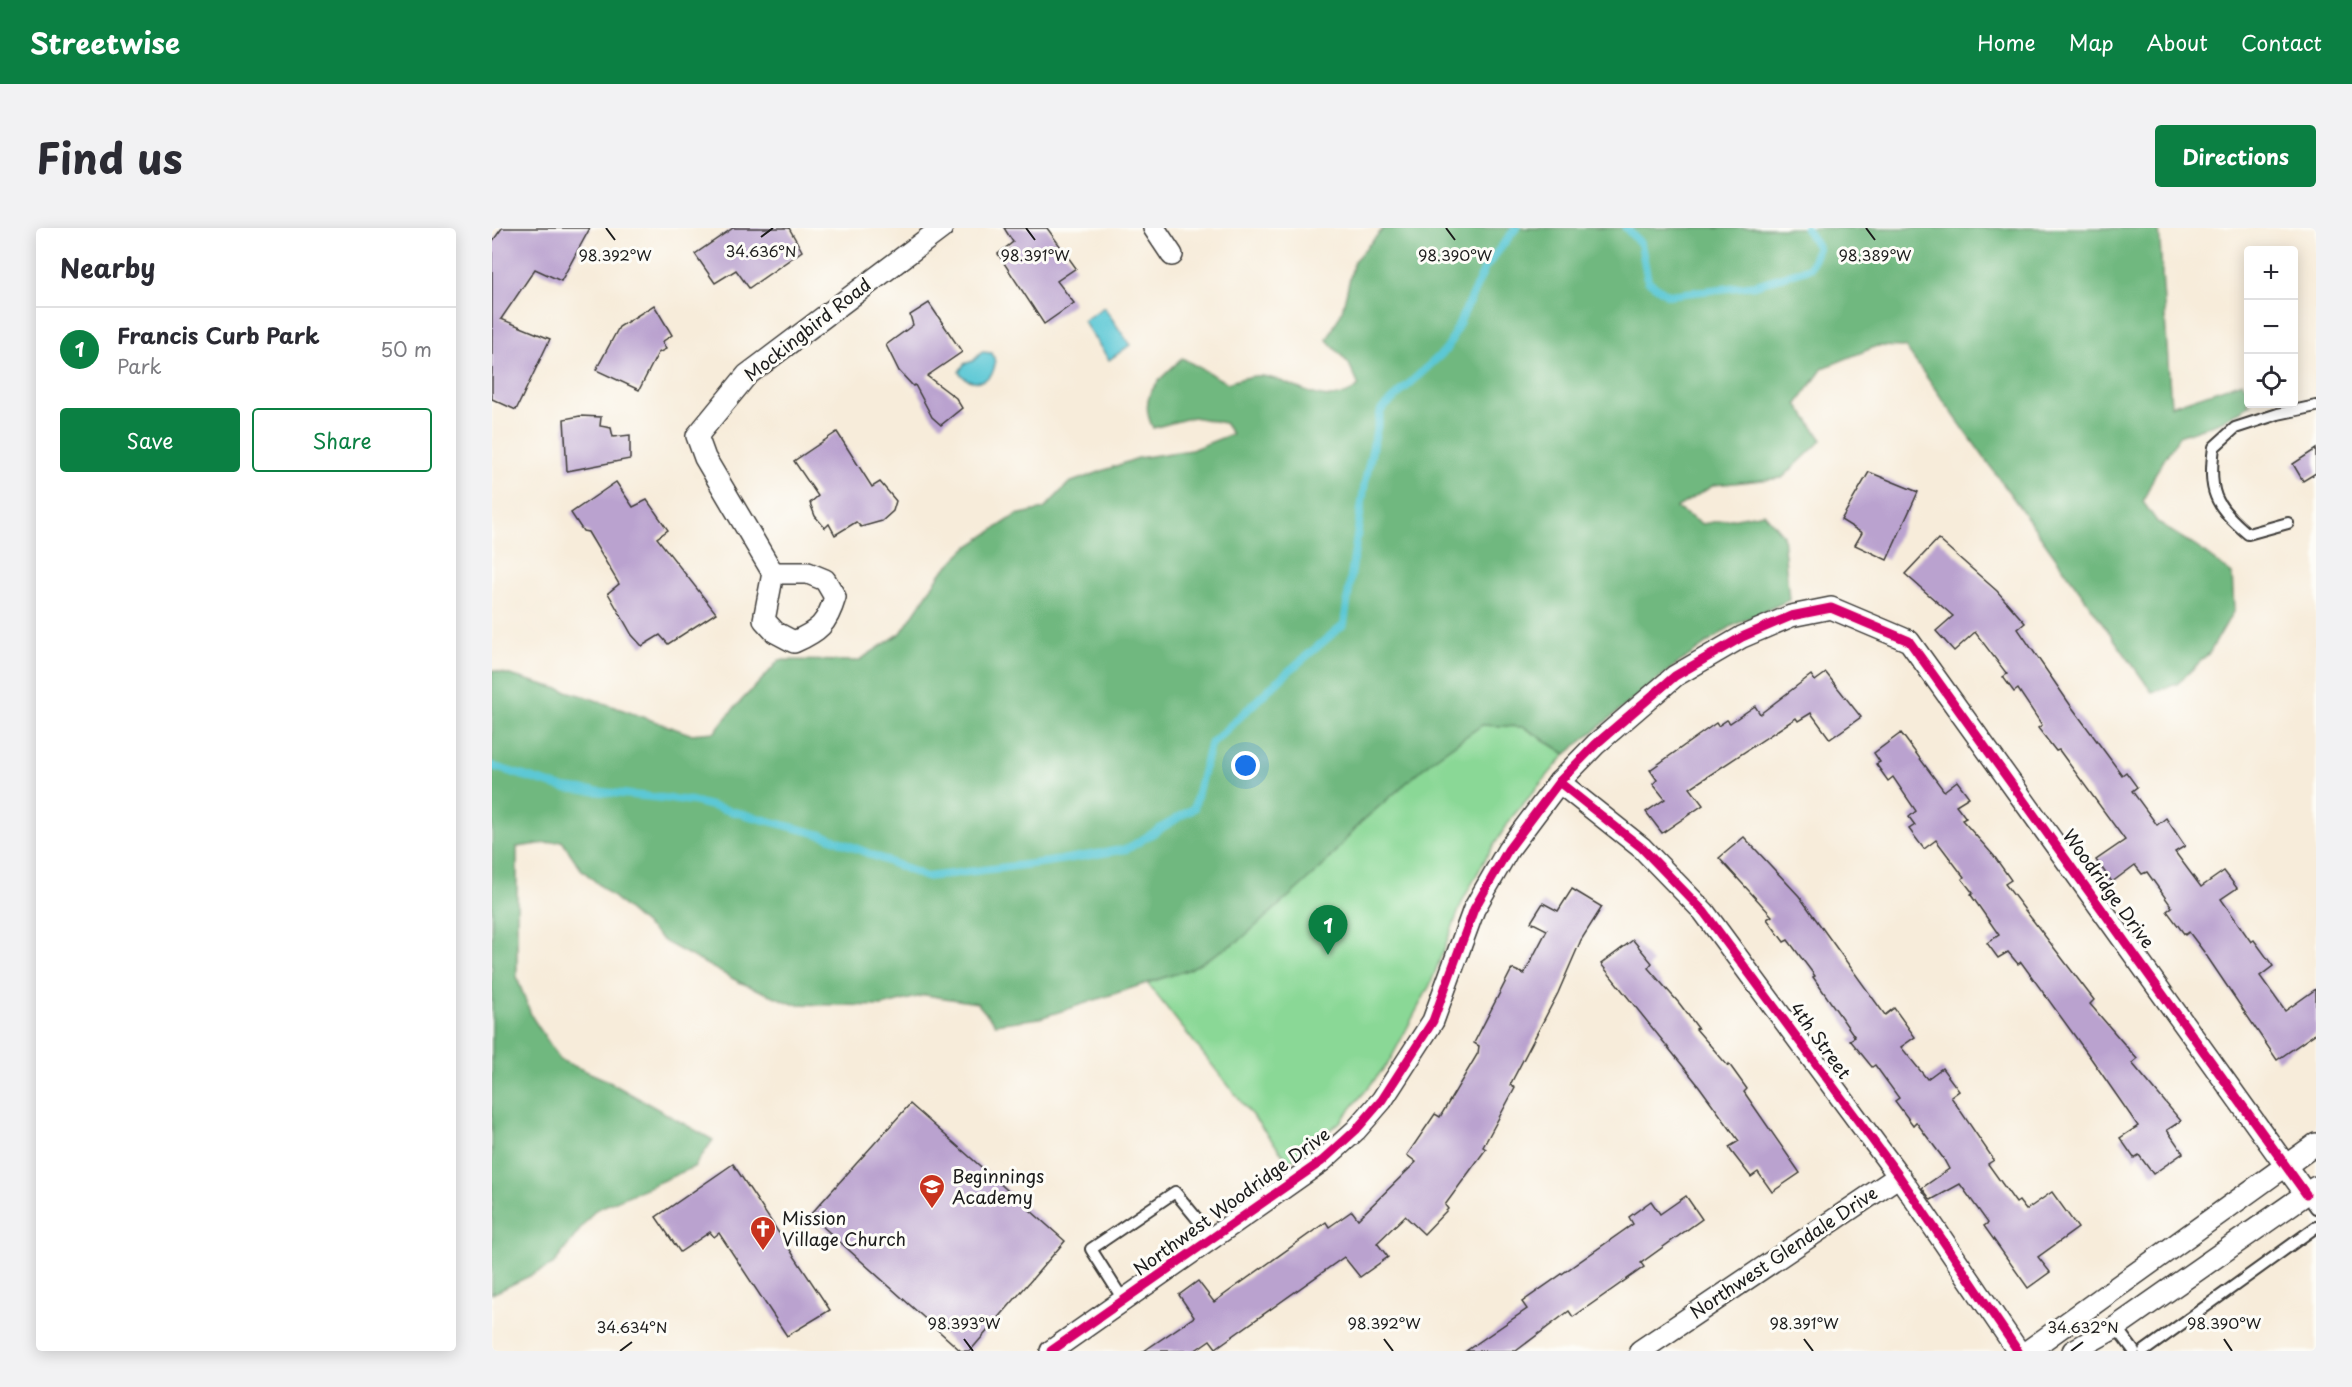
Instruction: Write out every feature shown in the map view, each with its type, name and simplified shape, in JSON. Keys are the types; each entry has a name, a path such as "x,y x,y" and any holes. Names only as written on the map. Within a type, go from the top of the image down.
{"street":[{"name":"Mockingbird Road","path":"773,573 705,458 697,436 747,375 942,228"},
{"path":"1154,228 1172,255"},
{"name":"Northwest Woodridge Drive","path":"1051,1351 1322,1161 1356,1130 1382,1100 1433,1021 1474,909 1508,849 1559,782 1596,744 1675,676 1742,637 1791,616 1831,608 1868,624"},
{"name":"Woodridge Drive","path":"1868,624 1909,641 2287,1165 2313,1196"},
{"name":"4th Street","path":"1559,782 1642,848 1704,912 1899,1176 2018,1351"},
{"path":"2028,1351 2316,1144"},
{"name":"Northwest Glendale Drive","path":"1640,1351 1899,1176"},
{"path":"2073,1351 2115,1327 2313,1196"}],"lane":[{"path":"2288,523 2248,534 2224,513 2210,479 2214,447 2235,428 2278,414 2316,406"},
{"path":"1124,1301 1091,1249 1175,1192 1213,1238"},
{"path":"2144,1351 2316,1227"},
{"path":"2115,1327 2134,1351"}],"green space":[{"path":"1384,228 2159,228 2171,406 2242,382 2244,408 2222,421 2179,436 2155,474 2143,502 2158,523 2197,547 2232,574 2234,610 2210,652 2177,684 2152,692 1905,347 1877,346 1823,368 1797,404 1822,440 1782,478 1714,485 1676,508 1702,524 1764,513 1783,535 1789,600 1732,626 1673,667 1566,754 1524,727 1482,725 1435,758 1360,823 1322,867 1240,940 1190,969 1040,1018 995,1024 977,1003 925,995 882,1006 793,1004 739,982 665,942 581,869 562,841 517,847 517,978 532,1017 560,1060 604,1079 713,1140 694,1167 595,1210 553,1265 492,1294 492,670 584,696 690,734 715,732 779,660 858,661 901,633 941,573 966,548 1016,515 1044,509 1069,483 1138,458 1191,450 1232,434 1224,423 1193,417 1153,428 1148,416 1149,397 1159,381 1182,358 1227,383 1263,376 1311,393 1334,397 1346,394 1359,386 1349,364 1327,340 1342,311 1354,261"},
{"path":"1482,725 1524,727 1566,754 1512,817 1487,856 1463,900 1430,985 1389,1062 1340,1122 1289,1162 1147,983 1190,969 1322,867 1360,823 1435,758"}],"water":[{"path":"1104,307 1130,345 1109,360 1083,321"},
{"path":"982,352 992,353 995,361 991,375 979,381 965,378 959,372 964,364 973,361"}],"building":[{"path":"502,228 590,228 561,281 535,269 501,319 550,339 516,410 492,399 492,242"},
{"path":"733,228 789,228 802,251 749,288 736,270 715,283 695,254"},
{"path":"1004,228 1047,228 1076,268 1057,281 1074,303 1044,324 998,254 1013,242"},
{"path":"929,303 962,352 927,376 956,398 962,408 941,425 932,417 915,385 913,386 899,371 886,345 913,325 910,315"},
{"path":"654,305 672,335 662,342 666,349 658,353 639,390 596,370 619,327"},
{"path":"580,416 601,417 600,426 611,428 613,437 630,435 630,459 567,471 564,419"},
{"path":"837,432 872,487 880,482 896,501 893,511 882,521 861,527 856,522 835,535 829,524 825,528 815,516 810,503 818,496 794,461"},
{"path":"2316,449 2316,473 2303,481 2293,464"},
{"path":"1869,472 1918,492 1887,560 1855,545 1862,533 1841,520"},
{"path":"616,482 633,507 647,500 668,530 657,538 716,613 668,644 660,635 642,646 632,635 608,593 619,584 588,532 583,531 571,513"},
{"path":"1938,539 1997,591 2025,623 2018,629 2071,706 2122,775 2126,772 2137,787 2132,791 2157,825 2166,818 2185,846 2175,852 2201,887 2224,871 2237,888 2221,899 2251,942 2254,940 2273,966 2260,976 2285,1011 2316,989 2316,1033 2277,1060 2204,952 2189,932 2185,935 2167,911 2172,907 2147,872 2142,874 2135,865 2112,882 2096,860 2125,840 2059,750 2056,751 2038,728 2042,725 2018,689 2014,692 2003,677 2007,674 1975,632 1954,651 1936,631 1953,616 1905,574"},
{"path":"1826,673 1861,717 1830,739 1811,713 1798,721 1796,718 1690,788 1703,805 1662,833 1646,812 1665,799 1653,784 1657,780 1650,770 1716,723 1718,726 1727,720 1730,723 1755,706 1760,714 1811,675 1815,681"},
{"path":"1901,733 1944,791 1957,781 1969,797 1956,805 1966,818 1962,820 1994,856 2011,880 2005,884 2094,1000 2090,1004 2137,1059 2132,1063 2181,1121 2167,1130 2183,1153 2153,1174 2139,1155 2134,1158 2120,1138 2138,1126 2090,1057 2021,962 2018,964 2008,952 1998,958 1987,943 1999,935 1971,895 1973,893 1962,879 1964,877 1936,840 1924,849 1909,829 1915,825 1909,817 1916,811 1893,777 1888,781 1876,764 1880,762 1874,753"},
{"path":"1744,837 1799,896 1885,1015 1894,1008 1915,1037 1901,1047 1927,1079 1942,1068 1959,1091 1951,1097 1994,1160 1988,1164 2016,1203 2019,1201 2026,1210 2052,1192 2078,1228 2038,1257 2050,1272 2028,1288 1984,1226 1988,1223 1960,1184 1931,1200 1922,1188 1949,1169 1916,1122 1913,1125 1895,1101 1899,1098 1875,1065 1872,1067 1850,1040 1855,1037 1813,977 1815,976 1788,940 1784,942 1767,919 1772,916 1719,858"},
{"path":"1572,889 1602,907 1581,940 1558,993 1510,1085 1515,1088 1483,1147 1486,1149 1445,1205 1448,1209 1424,1234 1405,1216 1377,1243 1388,1257 1360,1277 1344,1257 1216,1348 1210,1340 1194,1351 1144,1351 1194,1317 1179,1295 1198,1281 1214,1302 1326,1222 1329,1227 1352,1211 1358,1219 1416,1162 1407,1155 1435,1114 1440,1117 1478,1053 1479,1046 1474,1043 1512,969 1524,974 1547,930 1531,922 1543,903 1558,911"},
{"path":"1633,940 1652,963 1648,968 1679,1003 1698,1028 1696,1029 1728,1066 1729,1064 1747,1089 1744,1092 1800,1173 1772,1192 1758,1172 1751,1177 1731,1151 1729,1147 1739,1141 1699,1086 1601,964"},
{"path":"910,1104 1065,1241 970,1351 961,1351 810,1215"},
{"path":"733,1164 830,1310 787,1336 719,1233 714,1237 710,1232 680,1252 656,1217"},
{"path":"1686,1196 1702,1219 1641,1263 1644,1267 1573,1317 1569,1311 1516,1351 1466,1351 1527,1309 1522,1302 1633,1224 1629,1217 1651,1201 1660,1214"}],"waterway":[{"path":"492,766 563,788 692,801 826,836 926,877 1048,862 1127,849 1194,808 1210,745 1282,677 1344,624 1365,482 1381,410 1447,349 1485,268 1516,228"},
{"path":"1626,228 1641,244 1648,281 1668,295 1756,285 1810,268 1818,248 1806,228"}],"cycle path":[{"path":"1051,1351 1322,1161 1356,1130 1382,1100 1433,1021 1474,909 1508,850 1559,782 1596,744 1675,676 1742,637 1791,616 1831,608 1909,641 2306,1194"},
{"path":"1559,782 1642,848 1704,912 1899,1176 2018,1351"}],"place":[{"name":"Francis Curb Park","path":"1328,955"},
{"name":"Beginnings Academy","path":"932,1210"},
{"name":"Mission Village Church","path":"763,1252"}]}
